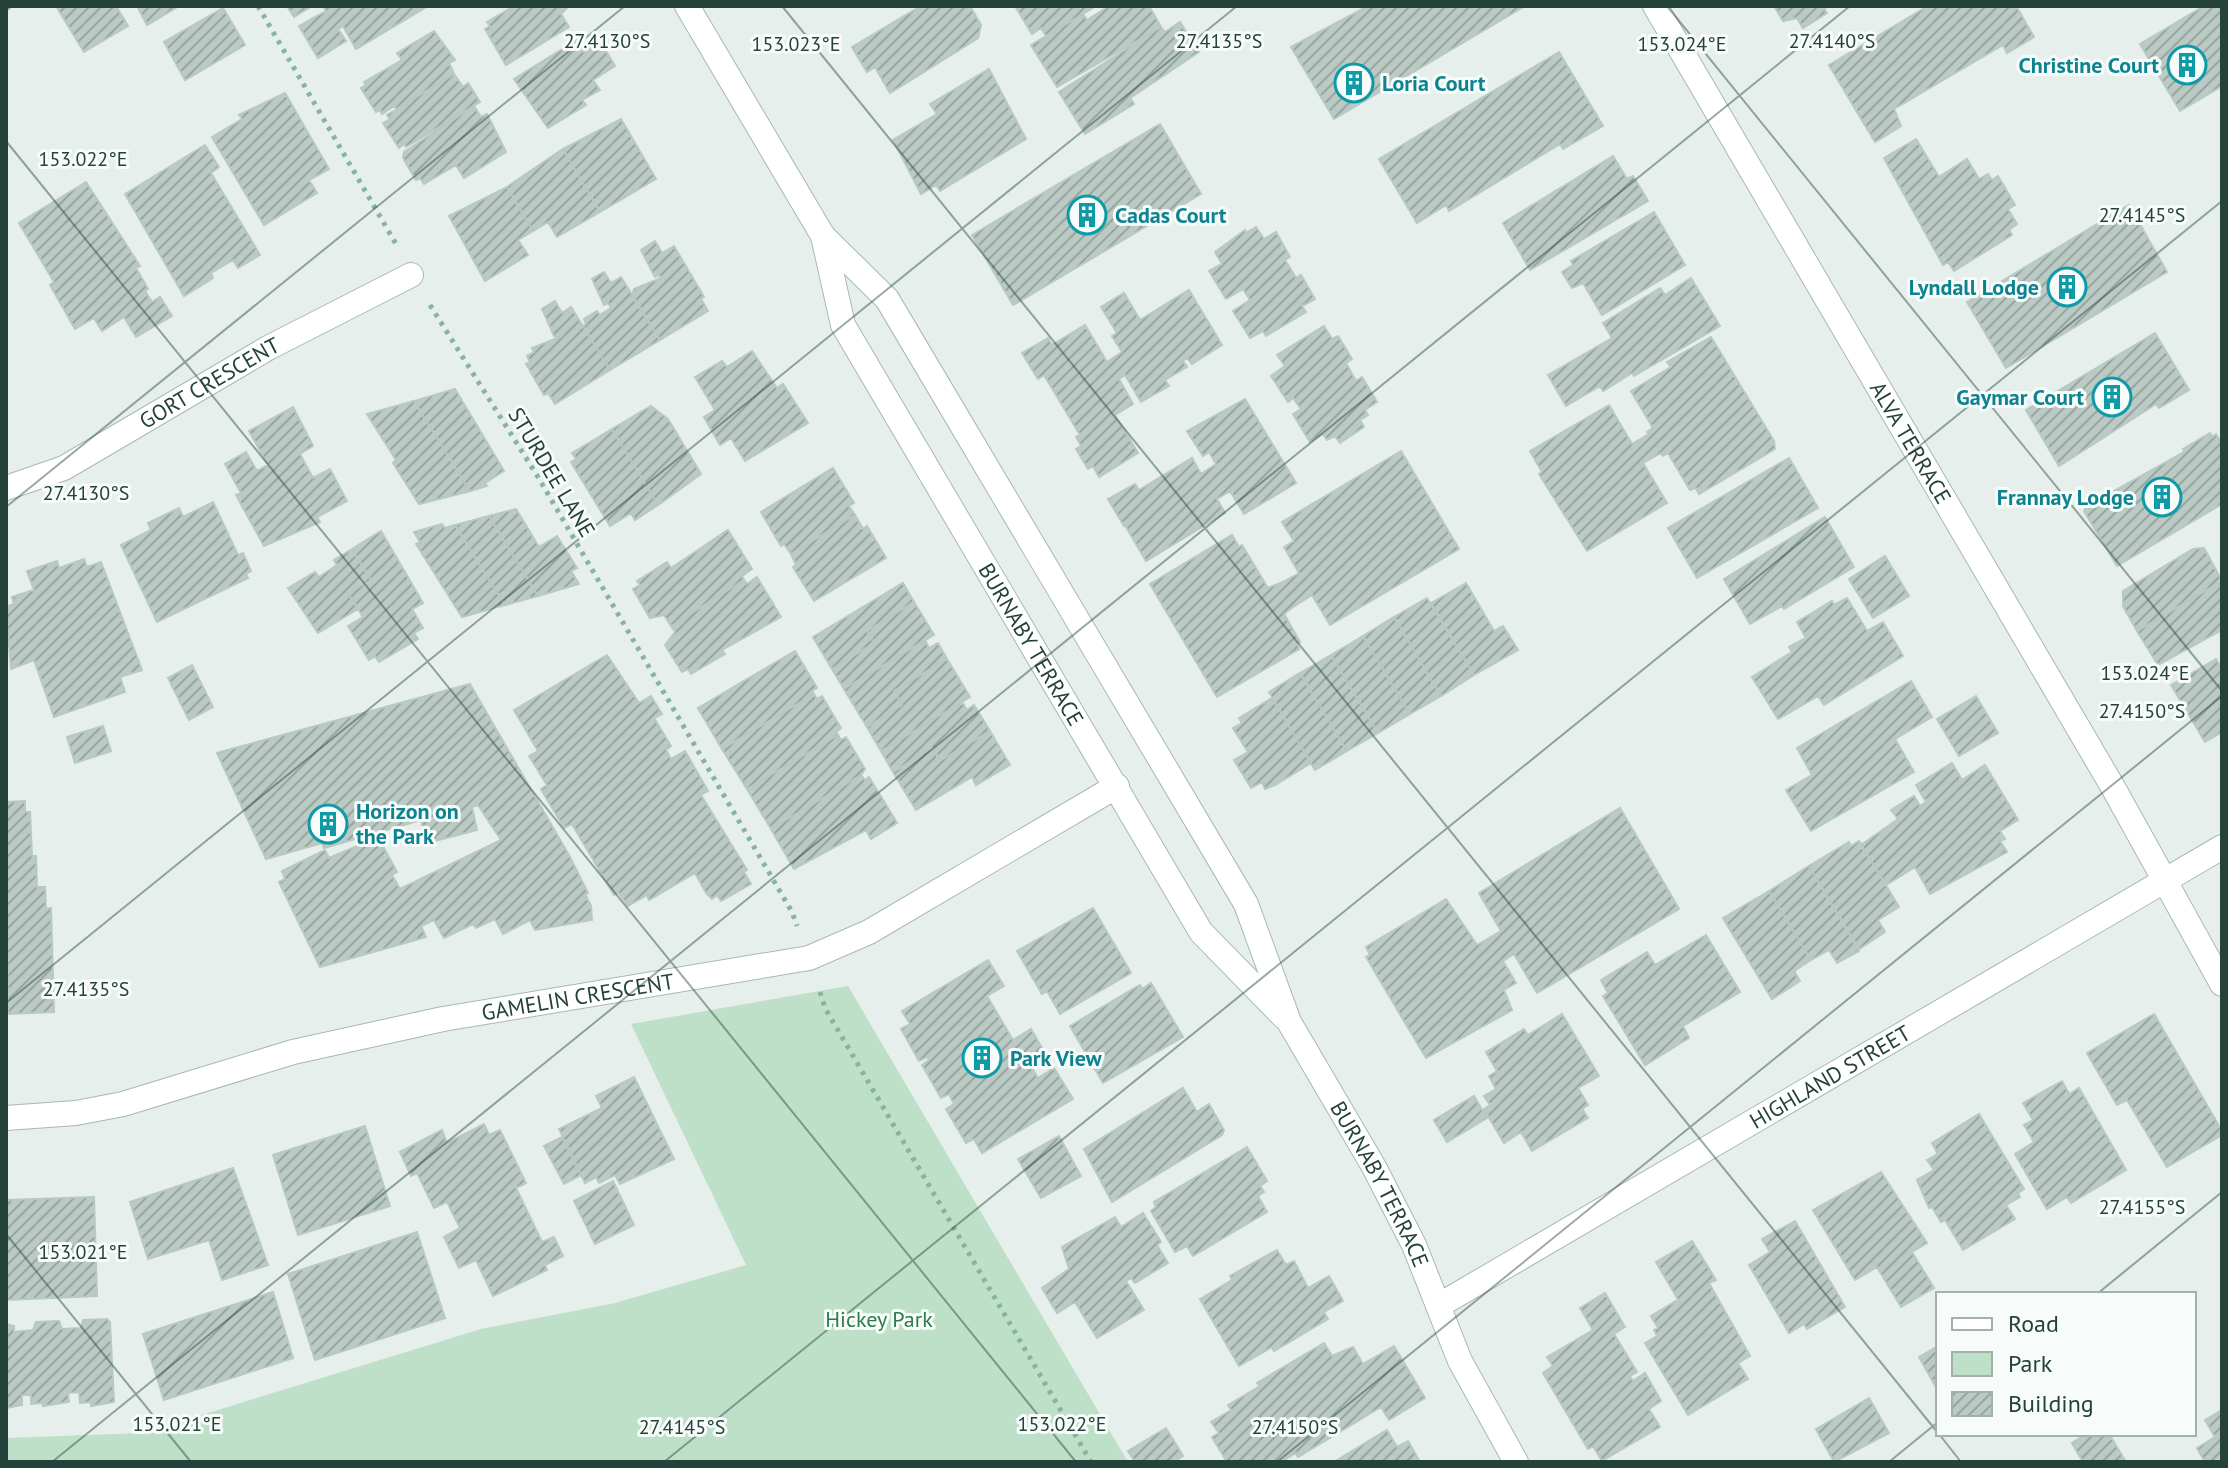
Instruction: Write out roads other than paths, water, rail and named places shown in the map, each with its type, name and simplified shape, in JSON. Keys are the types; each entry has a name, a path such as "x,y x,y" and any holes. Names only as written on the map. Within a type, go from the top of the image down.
{"street":[{"name":"BURNABY TERRACE","path":"687,6 823,236 887,299 1246,904 1289,1022 1374,1167 1414,1245 1460,1361 1516,1462"},
{"name":"ALVA TERRACE","path":"1655,6 2114,789 2222,984"},
{"name":"BURNABY TERRACE","path":"823,236 843,325 1201,932 1289,1022"},
{"name":"GORT CRESCENT","path":"6,488 64,468 268,348 411,275"},
{"name":"GAMELIN CRESCENT","path":"6,1118 76,1113 123,1104 293,1052 443,1019 809,958 869,932 1117,786"},
{"name":"HIGHLAND STREET","path":"1438,1306 2222,847"}],"place":[{"name":"Christine Court","path":"2187,65"},
{"name":"Loria Court","path":"1354,83"},
{"name":"Cadas Court","path":"1087,215"},
{"name":"Lyndall Lodge","path":"2067,287"},
{"name":"Gaymar Court","path":"2112,397"},
{"name":"Frannay Lodge","path":"2162,497"},
{"name":"Horizon on the Park","path":"328,824"},
{"name":"Park View","path":"982,1058"}],"park label":[{"name":"Hickey Park","path":"879,1319"}]}
